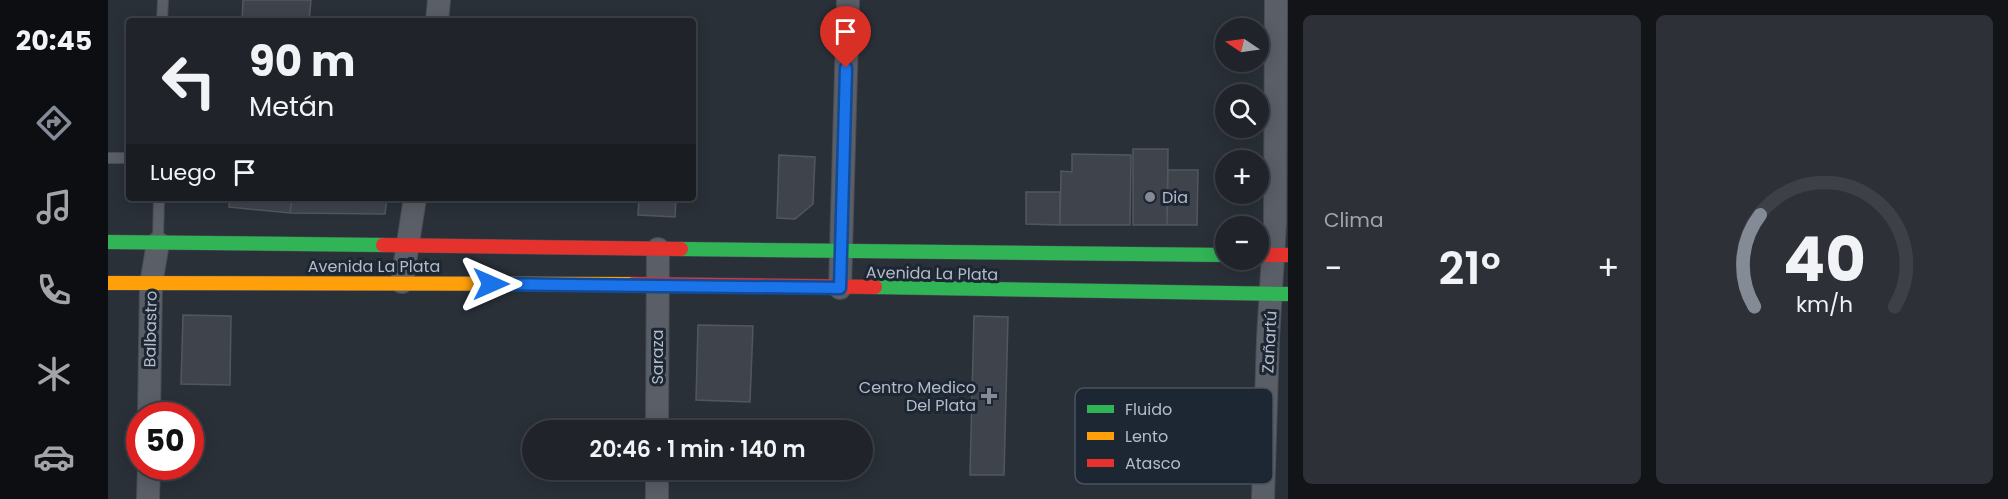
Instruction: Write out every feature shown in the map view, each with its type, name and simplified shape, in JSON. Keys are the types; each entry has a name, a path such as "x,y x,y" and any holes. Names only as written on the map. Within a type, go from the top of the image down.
{"main road":[{"name":"Avenida La Plata","path":"108,242 1215,255"},
{"name":"Avenida La Plata","path":"108,283 657,284 1280,294"}],"street":[{"path":"437,18 439,0"},
{"path":"840,288 848,0"},
{"name":"Zañartú","path":"1266,388 1268,338 1280,294 1273,255 1276,0"},
{"path":"402,282 415,201"},
{"name":"Balbastro","path":"149,402 151,284 158,243"},
{"name":"Saraza","path":"657,420 658,249"},
{"path":"148,499 149,480"},
{"path":"657,480 657,499"},
{"name":"Zañartú","path":"1263,484 1263,499"}],"lane":[{"path":"162,18 163,0"},
{"path":"108,158 126,158"},
{"path":"158,243 159,201"}],"building":[{"path":"243,0 311,0 309,18 242,18"},
{"name":"Dia","path":"1133,149 1168,149 1167,225 1133,225"},
{"path":"1072,154 1131,155 1130,225 1060,225 1061,171 1072,172"},
{"path":"779,155 815,157 813,204 795,219 777,218"},
{"path":"1168,170 1198,170 1197,225 1167,225"},
{"path":"1026,192 1060,192 1060,225 1026,224"},
{"path":"230,201 292,201 290,213 229,207"},
{"path":"292,201 387,201 385,214 290,213"},
{"path":"639,201 676,201 675,217 638,215"},
{"path":"183,315 231,316 230,385 181,384"},
{"name":"Centro Medico Del Plata","path":"974,316 1008,317 1004,475 970,475"},
{"path":"698,325 753,326 750,402 696,400"}],"traffic: fast":[{"path":"108,242 383,245"},
{"path":"681,249 1215,255"},
{"path":"875,287 1288,294"}],"traffic: slow":[{"path":"108,283 633,284"}],"traffic: jam":[{"path":"383,245 681,249"},
{"path":"1269,255 1288,255"},
{"path":"633,284 875,287"}],"place":[{"name":"Dia","path":"1150,197"},
{"name":"Centro Medico Del Plata","path":"989,396"}],"route":[{"path":"491,284 657,284 840,288 846,68"}]}
